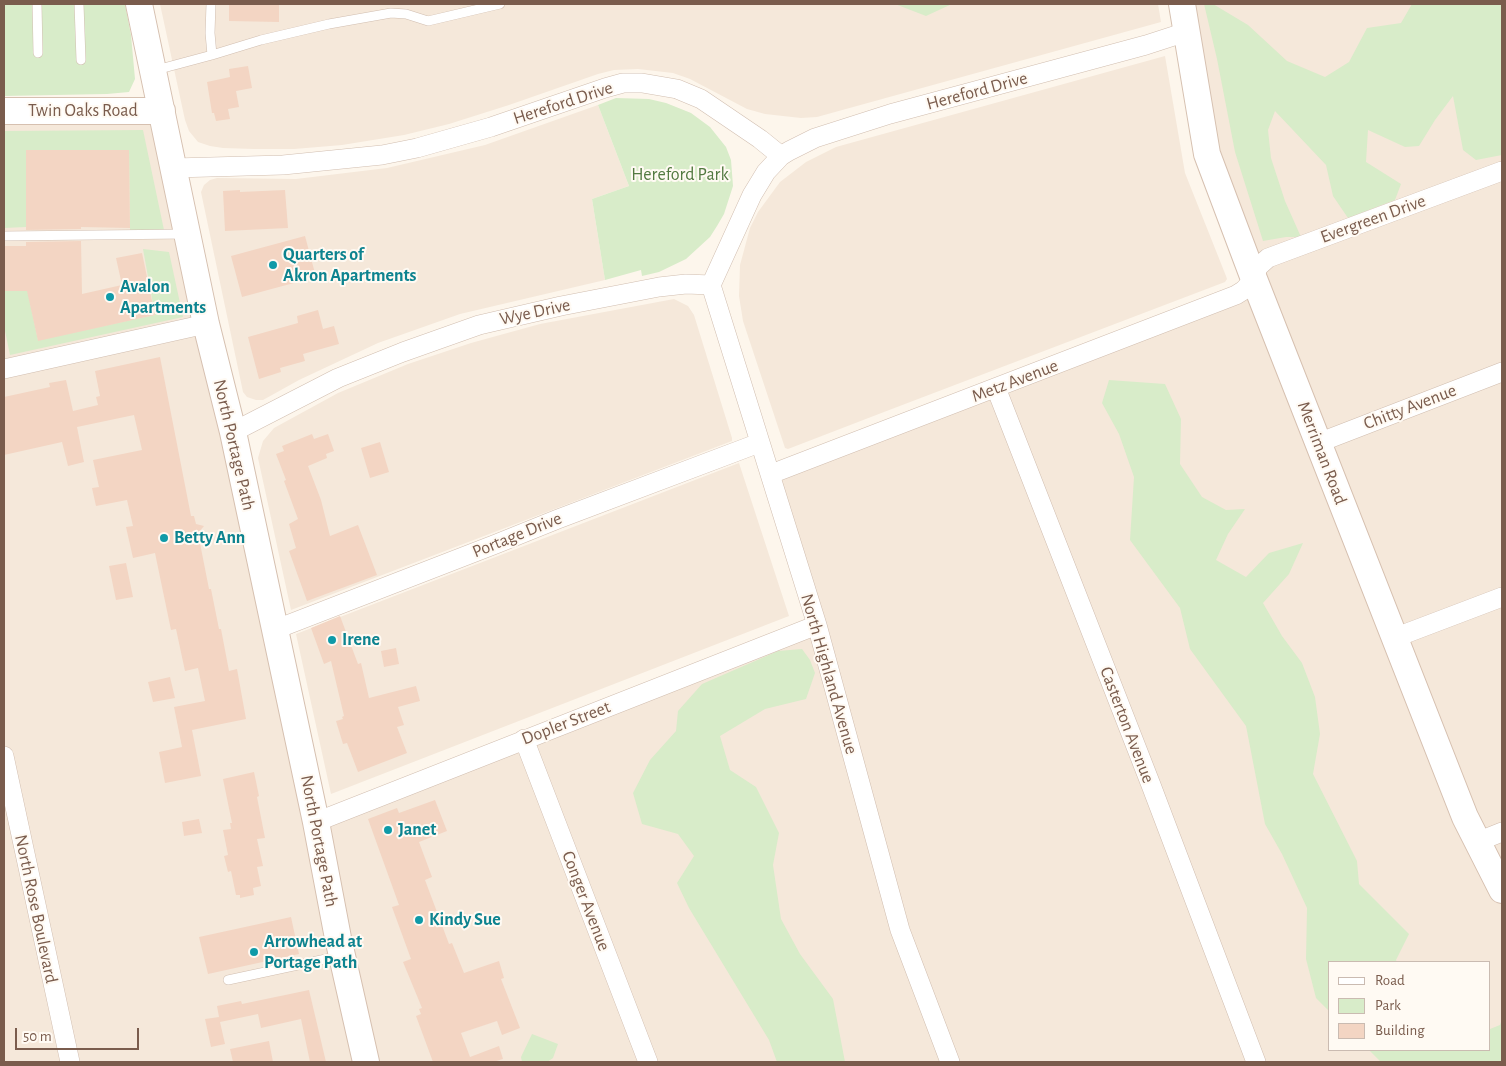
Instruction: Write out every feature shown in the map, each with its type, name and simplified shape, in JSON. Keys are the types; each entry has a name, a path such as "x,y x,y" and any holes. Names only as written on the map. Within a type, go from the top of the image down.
{"main road":[{"name":"North Portage Path","path":"139,4 206,324 233,432 316,822 342,956 366,1062"},
{"name":"Merriman Road","path":"1182,4 1207,154 1465,818 1502,890"},
{"name":"Twin Oaks Road","path":"4,111 162,111"}],"street":[{"name":"Hereford Drive","path":"174,168 293,164 358,158 417,148 491,127 623,83 642,83 677,89 701,99 760,139 781,156 815,138 890,114 1146,45 1186,32"},
{"path":"711,285 752,195 766,172 781,156"},
{"name":"Evergreen Drive","path":"1254,278 1258,267 1268,258 1502,171"},
{"name":"Metz Avenue","path":"771,474 1236,295 1244,290 1254,278"},
{"name":"Wye Drive","path":"233,432 338,378 478,324 659,287 686,284 711,285"},
{"name":"North Highland Avenue","path":"711,285 817,625 900,930 950,1062"},
{"path":"4,370 206,324"},
{"name":"Chitty Avenue","path":"1318,443 1502,372"},
{"name":"Casterton Avenue","path":"996,388 1151,785 1256,1062"},
{"name":"Portage Drive","path":"274,630 487,548 558,518 759,443"},
{"path":"1394,638 1502,597"},
{"name":"Dopler Street","path":"316,822 817,625"},
{"name":"Conger Avenue","path":"524,739 648,1062"},
{"name":"North Rose Boulevard","path":"4,756 70,1062"},
{"path":"1477,842 1502,832"}],"lane":[{"path":"38,4 38,53"},
{"path":"79,4 82,60"},
{"path":"211,4 212,55"},
{"path":"153,71 260,40 329,24 391,13 406,14 428,21 500,4"},
{"path":"4,236 188,234"},
{"path":"228,980 342,956"}],"shaded area":[{"path":"160,4 1158,4 1161,22 817,117 801,118 765,114 747,109 690,79 673,73 638,69 614,70 449,124 404,135 342,145 294,149 254,149 210,146 198,142 189,131"},
{"path":"1181,4 1502,4 1502,1062 4,1062 4,111 162,111 315,821 816,626 771,474 1244,290 1207,154"},
{"path":"1165,56 1185,173 1226,276 1225,282 788,449 785,448 743,321 739,296 740,265 750,228 758,212 780,182 806,162 836,147"},
{"path":"598,105 629,186 592,199 605,280 460,314 378,343 299,380 263,400 247,397 243,392 201,192 204,185 210,180 217,178 296,179 387,168 485,145"},
{"path":"674,299 688,306 694,315 732,441 291,610 258,458 263,441 274,428 338,393 408,364 471,343 540,324"},
{"path":"739,463 789,616 331,794 296,634"}],"green space":[{"path":"4,4 125,4 131,35 135,79 129,92 4,96"},
{"path":"895,4 952,4 926,16"},
{"path":"1204,4 1213,4 1248,25 1287,61 1325,77 1349,62 1367,28 1401,23 1412,4 1502,4 1502,155 1476,160 1463,150 1453,96 1419,146 1405,147 1368,130 1366,162 1401,184 1395,200 1348,218 1333,196 1326,165 1275,111 1268,130 1271,158 1285,201 1301,237 1286,237 1263,241 1235,152"},
{"name":"Hereford Park","path":"616,98 649,99 666,103 691,113 710,127 726,147 731,160 733,186 724,214 710,237 686,259 659,272 642,276 641,270 605,280 592,199 629,186 598,105"},
{"path":"143,130 164,230 130,230 129,150 83,150 83,180 26,227 4,228 4,131"},
{"path":"143,249 169,252 183,317 10,355 4,326 4,291 81,286 82,293 30,303 38,340 155,315"},
{"path":"1109,380 1165,384 1181,419 1180,464 1202,497 1226,510 1245,509 1228,534 1216,560 1246,577 1269,553 1303,543 1289,574 1263,603 1282,636 1302,663 1315,697 1320,734 1313,774 1357,861 1359,884 1409,934 1396,961 1328,961 1328,1010 1316,998 1306,959 1307,908 1282,854 1265,824 1246,726 1190,649 1180,608 1130,540 1134,477 1119,434 1102,403"},
{"path":"802,649 810,660 815,673 806,699 765,709 720,736 730,770 756,787 779,833 773,865 781,919 800,954 833,999 845,1062 777,1062 769,1040 689,908 677,883 694,856 678,834 642,824 633,793 650,760 676,731 678,711 702,684 778,651"},
{"path":"1502,1019 1502,1062 1381,1062 1370,1051 1491,1051 1491,1029 1500,1025"},
{"path":"532,1034 558,1044 553,1058 547,1062 522,1062 521,1057"}],"building":[{"path":"229,5 279,5 279,22 229,21"},
{"path":"248,66 252,88 236,91 239,107 228,109 230,119 216,121 214,113 212,113 207,82 230,77 229,69"},
{"path":"26,150 129,150 130,228 81,227 81,229 26,230"},
{"path":"240,190 240,192 285,190 288,228 225,231 223,191"},
{"name":"Quarters of Akron Apartments","path":"305,236 316,277 242,297 231,256"},
{"path":"81,241 82,294 122,285 116,258 142,253 155,315 38,341 27,291 4,291 4,246 26,246 26,242"},
{"path":"318,310 323,329 334,326 339,344 303,354 305,361 280,368 281,372 259,379 248,337 298,323 297,316"},
{"path":"160,357 191,516 194,516 196,524 204,526 198,533 209,589 211,589 219,629 221,629 229,671 237,669 246,719 192,730 201,776 165,783 159,752 182,747 174,707 205,701 198,668 185,671 176,629 171,630 155,553 133,558 126,527 133,526 127,500 96,506 92,488 99,487 93,460 142,450 134,415 77,427 84,462 68,466 62,442 4,455 4,397 50,387 49,383 66,380 73,411 98,405 96,397 100,396 95,371"},
{"path":"312,434 314,439 328,434 334,451 326,454 327,458 308,466 321,500 330,536 358,525 377,575 307,601 289,551 296,548 289,524 298,519 276,454 284,451 282,446"},
{"path":"380,442 389,472 370,478 361,448"},
{"path":"126,563 133,597 116,600 109,566"},
{"path":"340,616 358,664 361,663 369,698 416,686 420,701 398,707 404,725 397,727 407,753 358,772 347,743 343,744 336,721 343,719 342,717 344,716 331,661 324,664 311,628"},
{"path":"396,648 399,664 384,667 381,651"},
{"path":"170,677 175,698 153,702 148,682"},
{"path":"254,772 265,838 257,839 263,866 257,867 261,886 253,888 254,895 240,898 240,895 236,895 231,871 228,872 224,856 228,855 223,830 231,829 230,823 232,823 223,779"},
{"path":"435,800 447,831 419,842 432,877 425,880 449,944 452,943 464,973 499,961 504,978 501,979 520,1028 502,1035 497,1021 461,1033 470,1057 499,1046 503,1059 493,1062 433,1062 416,1016 421,1014 419,1009 422,1008 403,962 411,959 392,907 399,905 368,819 397,808 399,813"},
{"path":"199,819 202,833 184,836 182,822"},
{"name":"Arrowhead at Portage Path","path":"291,917 299,954 208,974 199,937"},
{"path":"309,990 326,1062 310,1062 301,1019 261,1028 258,1014 220,1022 225,1044 211,1047 205,1019 219,1017 217,1006 241,1001 242,1004"},
{"path":"269,1041 273,1062 233,1062 230,1049"}],"place":[{"name":"Quarters of Akron Apartments","path":"273,265"},
{"name":"Avalon Apartments","path":"110,297"},
{"name":"Betty Ann","path":"164,538"},
{"name":"Irene","path":"332,640"},
{"name":"Janet","path":"388,830"},
{"name":"Kindy Sue","path":"419,920"},
{"name":"Arrowhead at Portage Path","path":"254,952"}]}
